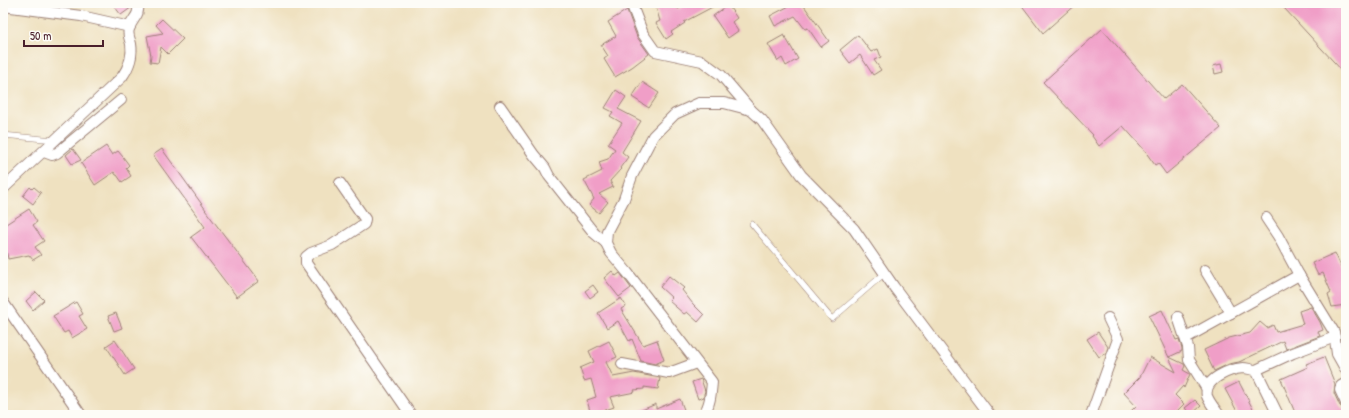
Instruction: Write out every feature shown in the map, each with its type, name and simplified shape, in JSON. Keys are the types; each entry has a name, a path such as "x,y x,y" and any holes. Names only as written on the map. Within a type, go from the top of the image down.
{"street":[{"path":"3,189 117,82 126,71 131,58 131,45 128,34 130,26 138,16 138,3"},
{"path":"632,3 643,34 655,51 702,61 721,75 751,110 762,120 800,175 854,229 990,415"},
{"path":"3,6 81,16 130,26"},
{"path":"44,152 52,155 58,153 121,100"},
{"path":"606,243 607,231 624,199 632,176 653,136 675,114 699,103 724,103 751,110"},
{"path":"500,106 534,155 545,168 549,176 594,233 606,243 611,253 712,382 712,394 707,410 703,415"},
{"path":"340,183 365,219 364,224 332,245 311,253 306,257 306,263 411,415"},
{"path":"1266,218 1334,332 1337,354 1346,370"},
{"path":"1205,270 1231,313"},
{"path":"1186,338 1299,274"},
{"path":"3,302 81,415"},
{"path":"1091,415 1118,339 1108,318"},
{"path":"1178,318 1186,338 1188,360 1207,389 1208,397 1219,415"},
{"path":"1207,389 1214,378 1242,368 1256,370 1335,337"},
{"path":"622,364 669,373 696,363"},
{"path":"1256,370 1278,415"},
{"path":"1346,383 1341,386 1340,390 1346,403"}],"lane":[{"path":"3,135 55,140"},
{"path":"752,224 832,318 885,273"}],"building":[{"path":"112,3 132,3 132,7 121,15"},
{"path":"675,3 678,9 689,3 720,3 684,22 685,23 671,32 673,34 666,39 656,23 660,21 655,4"},
{"path":"795,3 802,3 829,41 821,47 808,28 805,29 795,16 775,26 770,16"},
{"path":"1020,3 1077,3 1043,33"},
{"path":"1290,3 1346,3 1346,75 1284,8"},
{"path":"728,5 737,18 732,22 738,31 728,38 713,16"},
{"path":"627,10 637,37 649,54 632,67 615,77 604,59 608,56 601,45 616,36 608,22"},
{"path":"162,19 183,39 168,54 161,47 158,63 150,62 151,56 147,36 163,33 156,25"},
{"path":"1102,29 1164,99 1182,84 1221,128 1166,174 1158,163 1155,165 1148,154 1123,126 1099,146 1092,136 1093,135 1043,82"},
{"path":"784,35 798,59 786,66 782,58 778,61 768,44"},
{"path":"858,35 871,52 878,49 881,57 874,60 881,70 873,75 860,55 850,63 840,50"},
{"path":"1221,64 1223,72 1215,74 1213,66"},
{"path":"642,82 659,93 649,108 632,97"},
{"path":"616,90 626,97 618,109 641,121 622,152 628,157 620,168 621,169 610,181 613,187 599,194 608,202 599,213 589,205 594,199 584,180 602,171 599,162 608,159 615,149 608,144 622,123 610,116 613,112 605,108"},
{"path":"106,146 112,155 118,151 123,157 129,165 126,168 131,176 122,182 114,172 95,185 81,163"},
{"path":"73,149 81,160 72,164 66,155"},
{"path":"162,149 205,210 259,281 237,297 191,237 205,227 153,155"},
{"path":"30,187 32,189 34,187 41,193 33,204 23,196"},
{"path":"29,209 37,222 33,225 44,241 35,247 41,255 33,260 29,255 8,259 3,226"},
{"path":"1335,253 1344,273 1346,272 1346,305 1332,307 1328,294 1331,292 1323,273 1318,275 1312,263"},
{"path":"612,271 616,276 620,273 631,288 619,297 604,278"},
{"path":"669,276 684,288 682,290 704,315 698,322 687,312 684,314 669,301 672,298 660,287"},
{"path":"593,285 598,292 590,298 585,291"},
{"path":"36,292 44,300 33,310 26,301"},
{"path":"621,298 626,306 621,309 643,345 657,340 664,360 655,364 641,361 632,339 629,341 618,321 607,328 598,313"},
{"path":"76,302 83,314 79,316 87,329 72,338 68,331 64,333 53,316"},
{"path":"1311,307 1323,330 1318,332 1320,336 1286,349 1283,341 1239,362 1229,364 1214,371 1204,350 1229,338 1250,333 1260,322 1267,328 1273,325 1276,332 1303,324 1299,311"},
{"path":"1162,310 1176,340 1179,339 1182,348 1182,351 1169,357 1184,364 1185,366 1183,370 1190,374 1184,388 1183,386 1175,395 1184,404 1173,415 1127,415 1136,406 1124,393 1140,377 1150,357 1176,372 1149,316"},
{"path":"116,313 122,328 114,331 108,316"},
{"path":"1098,332 1108,347 1106,353 1099,357 1087,339"},
{"path":"115,340 134,369 125,375 106,346"},
{"path":"609,341 617,357 606,362 613,377 634,373 660,378 658,389 644,387 644,389 634,390 635,392 610,397 614,407 603,411 603,415 591,415 587,400 596,397 591,379 584,381 580,368 594,362 589,351"},
{"path":"1324,357 1335,384 1334,393 1340,406 1346,409 1346,415 1296,415 1281,379 1308,367 1306,364"},
{"path":"701,379 705,391 704,397 698,399 692,382"},
{"path":"1239,382 1256,415 1239,415 1225,389"},
{"path":"680,399 686,415 630,415 656,404 656,409"},
{"path":"1195,400 1201,406 1191,415 1185,408"}]}
